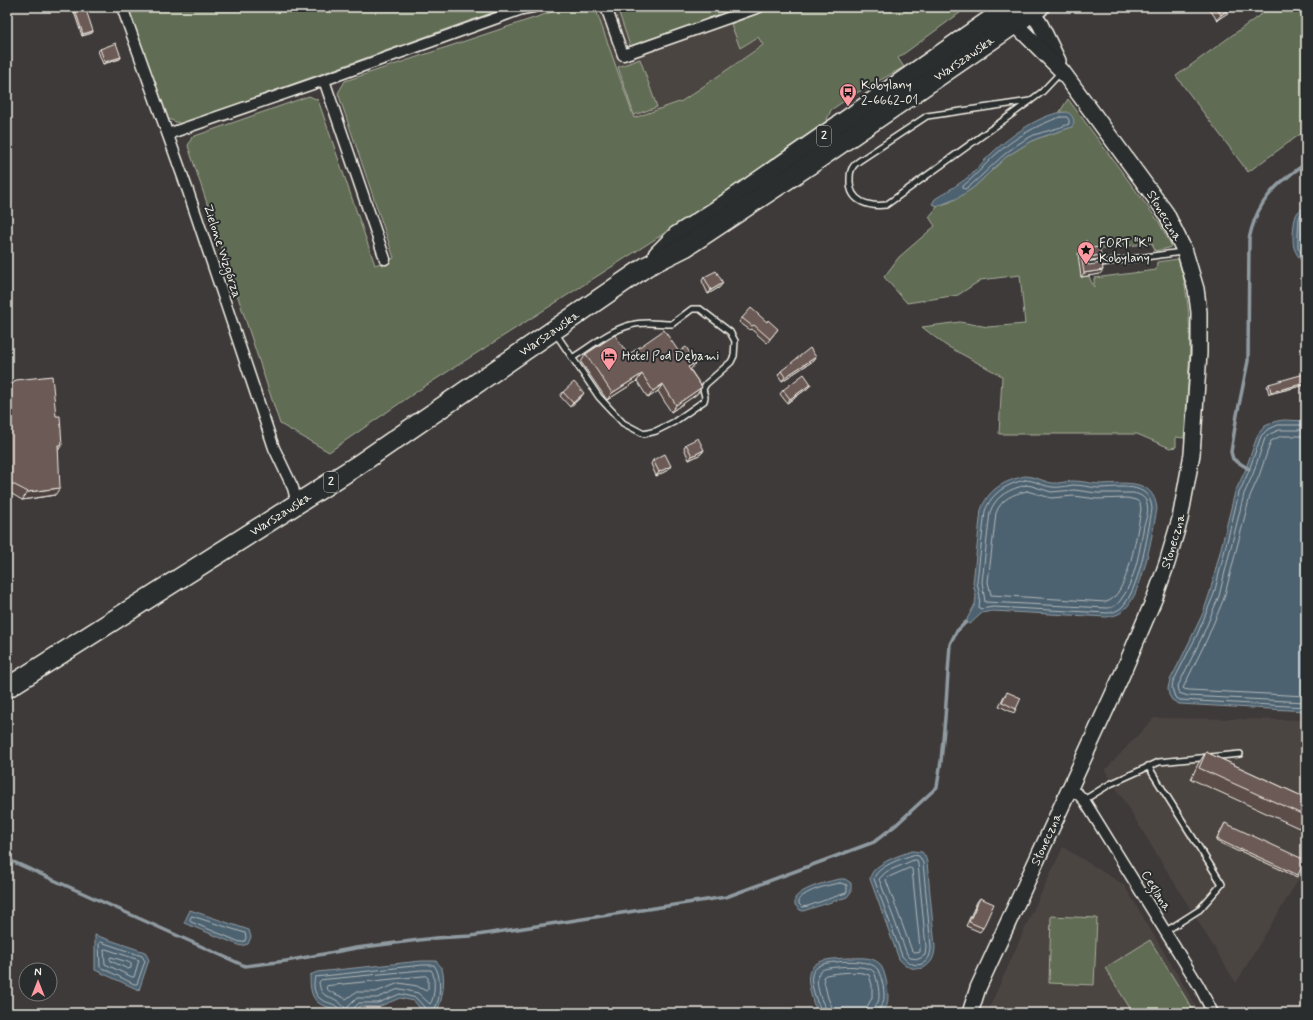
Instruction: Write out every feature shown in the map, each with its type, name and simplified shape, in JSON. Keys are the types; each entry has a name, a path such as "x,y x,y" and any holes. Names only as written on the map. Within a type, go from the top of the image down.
{"highway":[{"name":"Warszawska","path":"7,688 358,465 647,266 684,248 815,160 1007,12 1033,8"}],"street":[{"name":"Zielone Wzgórza","path":"122,7 168,134 274,448 293,488 297,504"},
{"path":"168,134 522,9 533,7"},
{"path":"606,7 622,55 759,7"},
{"name":"Słoneczna","path":"1033,8 1062,71"},
{"name":"Słoneczna","path":"970,1013 978,988 1120,679 1155,597 1167,563 1186,492 1193,447 1199,339 1199,312 1196,289 1185,252 1166,213 1062,71 1007,12"},
{"path":"324,80 385,259"},
{"name":"Ceglana","path":"1069,790 1078,794 1084,800 1200,986 1214,1013"}],"lane":[{"path":"1030,101 927,116 859,160 851,170 850,188 856,198 864,203 875,206 886,205 1030,101 1042,92 1062,71"},
{"path":"1086,265 1185,252"},
{"path":"554,330 572,358 599,397 622,423 644,434 656,431 674,422 704,401 704,389 706,384 731,362 734,356 735,341 730,332 700,309 692,309 672,324 632,324 615,331 572,358"},
{"path":"1084,800 1110,784 1159,762 1240,754"},
{"path":"1148,766 1222,884 1199,910 1166,931"}],"shaded area":[{"path":"595,7 798,7 803,16 682,101 633,118"},
{"path":"1154,718 1306,720 1306,867 1236,983 1105,770"},
{"path":"1063,847 1124,885 1200,1013 987,1013"}],"green space":[{"path":"127,7 508,7 181,124 168,119"},
{"path":"567,7 595,7 634,118 682,101 763,45 758,37 740,48 731,24 775,7 798,7 801,11 809,7 968,7 898,58 904,67 853,95 831,110 823,129 804,144 419,390 329,452 280,424 188,146 192,137 309,96 318,100 375,265 394,258 338,93 345,81"},
{"path":"617,7 743,7 630,46"},
{"path":"1271,7 1306,7 1306,130 1248,172 1176,76"},
{"path":"640,59 657,107 634,115 618,67"},
{"path":"1068,99 1159,222 1171,246 1169,248 1155,251 1152,243 1089,251 1086,240 1084,259 1088,275 1094,287 1094,278 1156,270 1157,262 1178,259 1184,280 1188,310 1190,347 1184,438 1176,437 1176,447 1170,448 1137,434 999,434 1002,376 945,345 922,327 960,322 988,327 1025,324 1020,275 981,280 958,295 907,303 884,277 899,257 935,226 929,217 938,206 950,202 973,188 1006,157 1025,145 1036,139 1072,127 1063,112 1059,113"},
{"path":"1051,916 1097,918 1094,985 1049,983"},
{"path":"1150,940 1195,1013 1133,1013 1105,968"}],"water":[{"path":"1067,112 1073,118 1074,123 1072,127 1036,139 1025,145 1006,157 973,188 958,198 938,206 932,204 935,199 969,177 989,155 1026,126 1047,116"},
{"path":"1306,207 1306,266 1297,255 1293,245 1293,235 1296,215"},
{"path":"1284,420 1306,421 1306,711 1179,704 1172,700 1169,695 1168,688 1170,680 1203,613 1210,592 1235,492 1245,471 1258,434 1265,426"},
{"path":"1025,476 1055,483 1073,481 1098,484 1135,484 1150,491 1155,498 1157,509 1146,563 1131,602 1122,612 1107,617 992,611 982,613 970,624 967,623 967,619 975,604 976,596 973,583 981,510 992,491 1010,480"},
{"path":"912,851 922,852 927,862 935,947 934,955 931,961 922,968 917,969 911,968 899,959 870,879 875,869 887,861"},
{"path":"845,879 851,883 851,892 847,897 803,911 795,905 795,898 803,891 823,883"},
{"path":"190,910 249,930 251,937 248,944 241,946 184,923"},
{"path":"95,935 145,952 149,960 139,990 95,970"},
{"path":"849,958 872,959 879,963 884,971 887,983 887,1005 878,1013 820,1013 814,1005 812,999 808,980 809,972 818,963 824,960"},
{"path":"421,961 436,961 442,969 444,979 443,991 436,1013 424,1013 414,1001 400,998 378,1007 360,1006 355,1013 338,1013 333,1009 320,1004 312,995 310,975 317,972"}],"building":[{"path":"85,7 93,31 83,34 75,10"},
{"path":"1216,7 1232,7 1221,15"},
{"path":"116,43 121,57 105,62 100,49"},
{"path":"1099,247 1101,255 1088,257 1085,259 1085,262 1089,265 1102,263 1103,270 1084,273 1080,250"},
{"path":"716,271 723,283 711,290 704,277"},
{"path":"751,308 767,322 768,320 778,329 770,339 754,325 752,326 742,318"},
{"path":"664,330 679,352 686,347 696,362 688,367 702,387 676,405 663,384 653,391 642,374 612,393 586,354 615,335 628,355"},
{"path":"810,348 816,357 785,377 781,371"},
{"path":"804,374 811,384 790,399 783,390"},
{"path":"1304,374 1306,383 1271,392 1269,384"},
{"path":"52,376 56,416 60,416 62,445 58,445 60,488 28,492 7,481 7,390 16,380"},
{"path":"574,382 584,393 573,403 563,392"},
{"path":"698,438 704,450 692,456 686,444"},
{"path":"665,454 671,466 659,472 653,460"},
{"path":"1007,692 1021,698 1016,709 1002,702"},
{"path":"1206,752 1306,798 1306,816 1199,768"},
{"path":"1225,823 1305,860 1298,875 1217,839"},
{"path":"980,898 994,904 983,928 969,922"},
{"path":"1049,1010 1050,1013 1027,1013 1027,1012"}],"waterway":[{"path":"1249,469 1233,459 1231,452 1248,361 1249,239 1259,211 1269,195 1282,181 1306,164"},
{"path":"7,859 245,966 286,961 356,948 435,938 471,936 726,897 874,842 897,824 937,787 945,718 950,644 956,632 966,622"}],"place":[{"name":"Kobylany 2-6662-01","path":"848,107"},
{"name":"FORT \"K\" Kobylany","path":"1086,265"},
{"name":"Hotel Pod Dębami","path":"609,371"}]}
